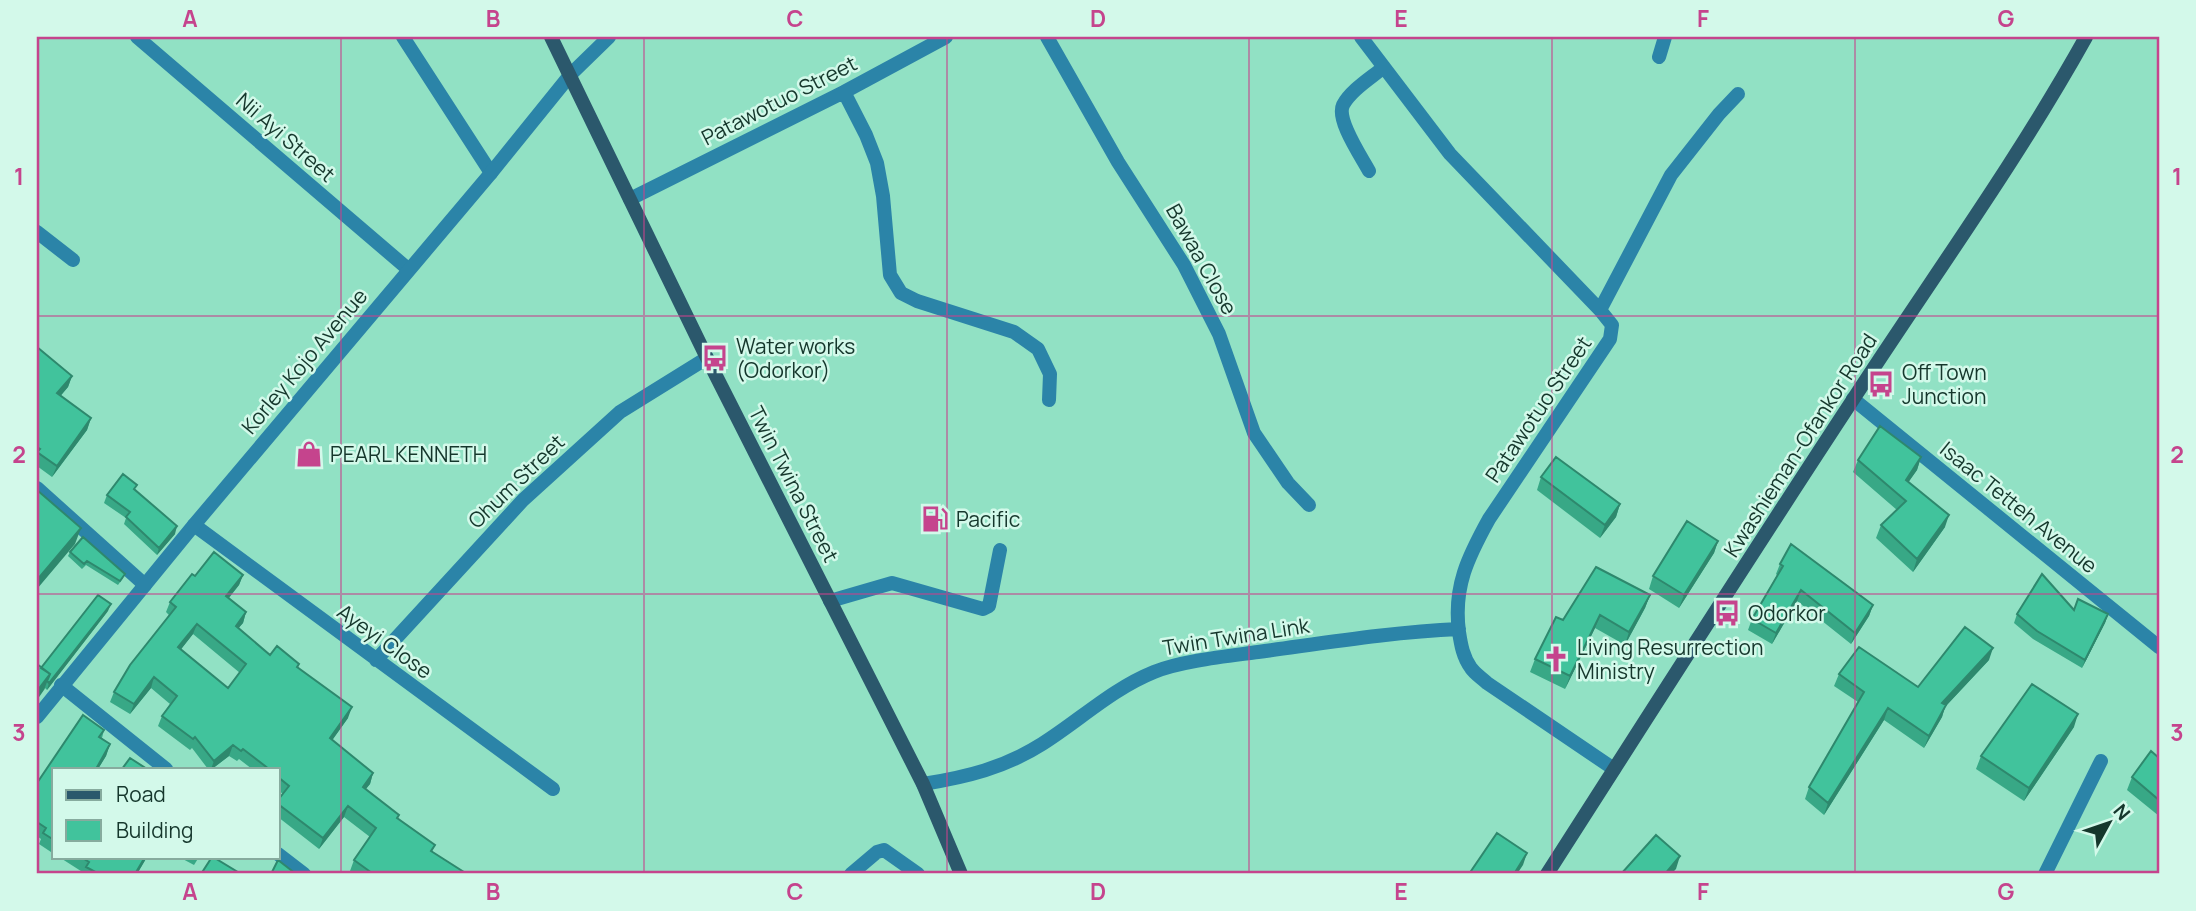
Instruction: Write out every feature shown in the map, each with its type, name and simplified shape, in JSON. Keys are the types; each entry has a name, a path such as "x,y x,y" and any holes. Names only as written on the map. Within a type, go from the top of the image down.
{"main road":[{"name":"Twin Twina Street","path":"551,37 707,358 923,784 961,874"},
{"name":"Kwashieman-Ofankor Road","path":"1547,874 1853,399 1967,228 2087,37"}],"street":[{"name":"Nii Ayi Street","path":"137,37 408,269"},
{"path":"403,37 491,173"},
{"name":"Korley Kojo Avenue","path":"37,717 571,74 609,37"},
{"name":"Patawotuo Street","path":"630,199 844,92 946,37"},
{"name":"Bawaa Close","path":"1047,37 1118,162 1184,265 1219,334 1254,433 1282,475 1309,505"},
{"name":"Patawotuo Street","path":"1361,37 1450,154 1612,325 1610,339 1489,519 1462,574 1457,603 1462,650 1472,669 1487,683 1614,769"},
{"path":"1659,57 1665,37"},
{"path":"1369,170 1341,118 1343,107 1351,96 1384,67"},
{"path":"844,92 877,163 883,196 890,275 901,293 917,302 1014,332 1038,349 1049,374 1049,400"},
{"path":"1600,310 1671,175 1738,94"},
{"path":"37,232 73,260"},
{"name":"Ohum Street","path":"376,660 523,499 620,412 707,358"},
{"name":"Isaac Tetteh Avenue","path":"1853,399 2159,647"},
{"path":"37,488 145,585"},
{"name":"Ayeyi Close","path":"194,525 553,789"},
{"path":"830,601 892,583 983,609 989,606 1000,551"},
{"name":"Twin Twina Link","path":"923,784 970,776 1010,762 1071,725 1125,684 1158,670 1218,658 1411,631 1459,629"},
{"path":"61,685 165,768"},
{"path":"2045,874 2101,761"},
{"path":"852,874 877,852 884,850 918,874"},
{"path":"280,856 304,874"}],"building":[{"path":"37,347 72,376 57,393 91,418 57,466 37,452 40,449 37,447"},
{"path":"1880,426 1921,457 1906,480 1949,515 1917,559 1881,525 1906,501 1858,460"},
{"path":"1556,457 1620,504 1605,525 1541,477"},
{"path":"123,474 137,485 134,489 177,526 159,548 126,517 130,512 107,495"},
{"path":"37,490 81,528 37,580"},
{"path":"1687,521 1718,541 1684,595 1653,576"},
{"path":"83,537 125,574 120,581 87,561 84,564 70,552"},
{"path":"1791,544 1873,605 1855,633 1801,590 1776,633 1752,619 1783,566 1780,564"},
{"path":"214,552 243,575 226,596 246,612 236,626 270,655 277,646 299,664 297,667 352,707 330,738 373,773 363,787 399,815 397,818 435,845 431,851 467,874 371,874 354,860 376,828 348,806 323,838 280,806 280,797 289,786 280,779 280,768 268,768 243,749 241,751 233,745 214,761 195,737 193,739 162,716 177,696 154,677 134,704 114,692 130,665 176,607 170,602 192,574 195,576","holes":["197,624 246,664 228,688 178,647"]},
{"path":"1596,567 1650,595 1629,632 1600,615 1570,676 1535,659 1556,617 1563,620"},
{"path":"2042,574 2074,610 2078,599 2108,614 2085,660 2037,631 2017,614"},
{"path":"98,595 111,604 49,683 47,681 50,674 41,668"},
{"path":"1965,627 1993,648 1942,703 1946,705 1929,736 1888,708 1828,803 1809,787 1864,692 1839,674 1859,647 1918,687"},
{"path":"37,664 50,674 37,691"},
{"path":"2032,684 2078,714 2029,788 1981,756"},
{"path":"83,715 104,730 99,737 110,744 97,768 52,768 52,839 43,833 46,828 37,822 37,783"},
{"path":"2151,751 2159,758 2159,800 2132,777"},
{"path":"130,758 145,768 123,768"},
{"path":"1497,833 1527,853 1514,874 1469,874"},
{"path":"1656,835 1680,856 1665,874 1621,874"},
{"path":"83,858 144,858 135,874 99,874 86,867 89,862"},
{"path":"211,858 215,858 241,874 201,874"},
{"path":"278,860 296,874 271,874"}],"place":[{"name":"Water works (Odorkor)","path":"715,358"},
{"name":"Off Town Junction","path":"1881,384"},
{"name":"PEARL KENNETH","path":"309,454"},
{"name":"Pacific","path":"935,519"},
{"name":"Odorkor","path":"1727,613"},
{"name":"Living Resurrection Ministry","path":"1556,659"}]}
